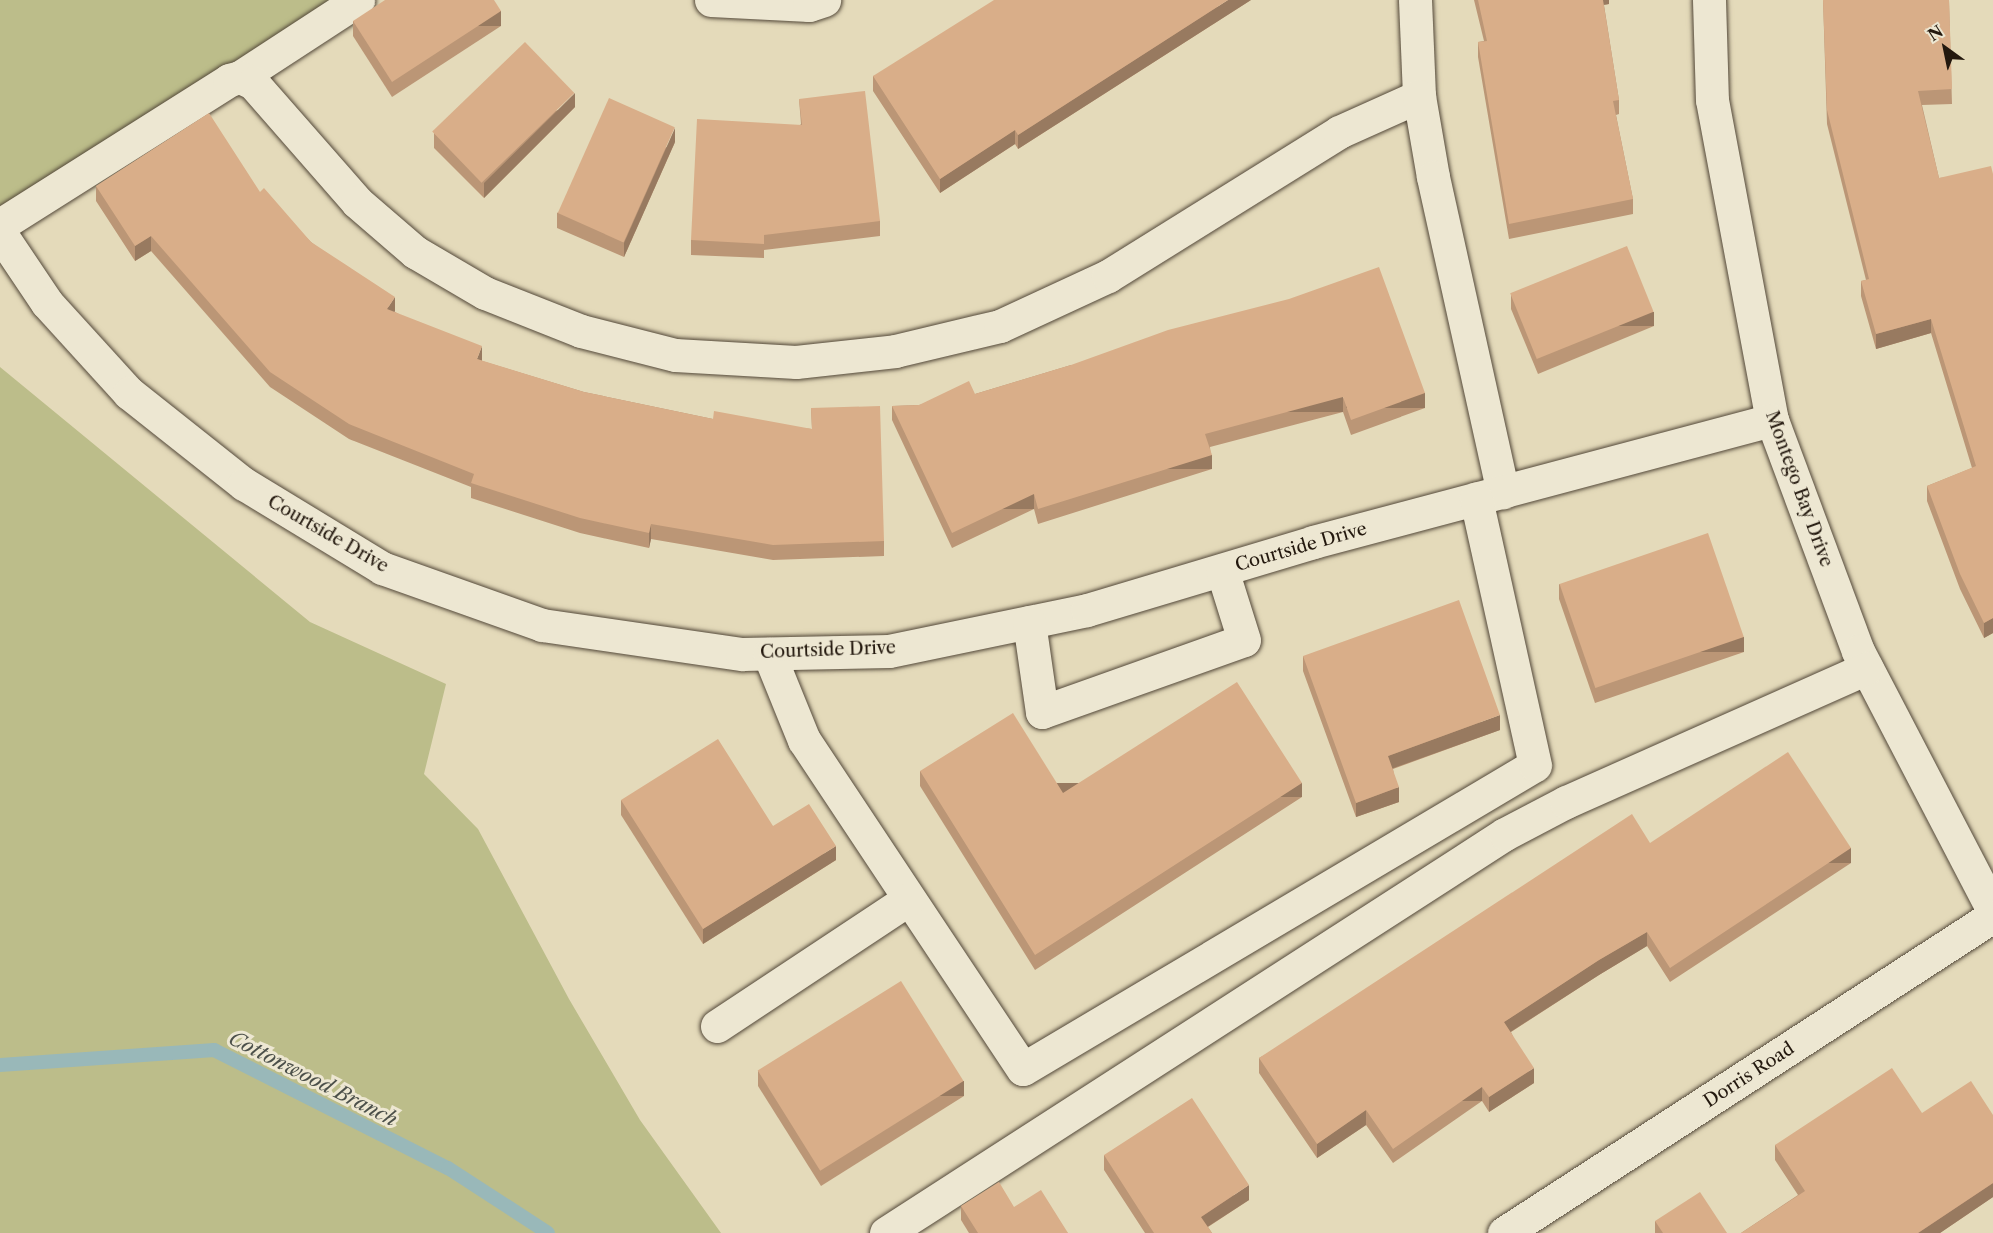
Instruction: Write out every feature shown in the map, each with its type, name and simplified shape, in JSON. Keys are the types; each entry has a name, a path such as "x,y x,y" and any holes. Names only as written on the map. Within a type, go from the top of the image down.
{"street":[{"path":"0,225 228,80 240,77 358,0"},
{"path":"711,0 809,5 824,0"},
{"path":"769,654 804,740 1023,1069 1535,765 1419,96 1415,0"},
{"name":"Montego Bay Drive","path":"1709,0 1712,100 1772,420 1867,668 1993,910"},
{"path":"240,77 253,83 357,202 415,252 484,293 581,331 675,355 796,362 895,351 1000,326 1108,276 1339,132 1419,96"},
{"name":"Courtside Drive","path":"0,233 47,303 129,393 244,484 382,568 542,626 742,654 889,651 1087,610 1490,495 1772,420"},
{"path":"1029,622 1042,712 1244,640 1222,570"},
{"path":"886,1233 1505,834 1566,802 1867,668"},
{"path":"717,1026 909,899"},
{"name":"Dorris Road","path":"1504,1233 1993,916"}],"green space":[{"path":"0,0 339,0 0,217"},
{"path":"0,367 310,622 446,684 424,774 478,829 569,999 640,1120 721,1233 0,1233"}],"building":[{"path":"385,0 494,0 501,11 392,82 353,21"},
{"path":"994,0 1228,0 1018,135 1015,130 940,179 873,76"},
{"path":"1478,0 1603,0 1619,100 1613,101 1633,199 1509,224 1478,42 1487,41"},
{"path":"1823,0 1949,0 1952,89 1918,91 1939,178 1991,166 1993,174 1993,618 1984,623 1960,574 1927,486 1976,466 1931,319 1876,334 1861,281 1869,279 1827,110"},
{"path":"525,42 574,93 482,183 432,132"},
{"path":"865,91 880,221 764,235 764,244 691,240 697,119 802,125 799,99"},
{"path":"609,98 675,127 624,242 558,213"},
{"path":"209,113 260,192 264,188 311,242 395,297 387,309 482,346 477,359 584,392 713,419 714,411 812,429 811,408 880,406 884,541 773,545 651,524 649,533 580,518 471,483 474,474 349,424 270,372 151,236 135,246 96,186"},
{"path":"1627,246 1654,312 1537,359 1510,293"},
{"path":"1379,267 1425,393 1351,420 1343,397 1205,434 1212,455 1038,509 1034,494 952,533 892,406 919,405 969,381 975,394 1071,365 1168,330 1289,299"},
{"path":"1708,533 1744,637 1595,688 1560,584"},
{"path":"1459,600 1500,715 1388,756 1399,787 1356,803 1303,656"},
{"path":"1237,682 1302,783 1035,955 920,771 1013,713 1063,793"},
{"path":"718,739 773,826 809,804 836,846 703,929 621,800"},
{"path":"1788,752 1851,848 1670,968 1647,932 1599,960 1504,1022 1534,1068 1489,1097 1482,1087 1393,1149 1366,1110 1317,1144 1259,1058 1632,814 1650,843"},
{"path":"901,981 964,1081 820,1171 758,1071"},
{"path":"1892,1068 1922,1113 1971,1081 1993,1115 1993,1183 1918,1233 1741,1233 1805,1191 1775,1145"},
{"path":"1192,1098 1249,1185 1201,1217 1212,1233 1154,1233 1104,1155"},
{"path":"999,1182 1014,1207 1041,1190 1068,1233 978,1233 961,1206"},
{"path":"1700,1192 1727,1233 1663,1233 1655,1221"}],"waterway":[{"name":"Cottonwood Branch","path":"0,1065 214,1050 448,1168 548,1233"}]}
